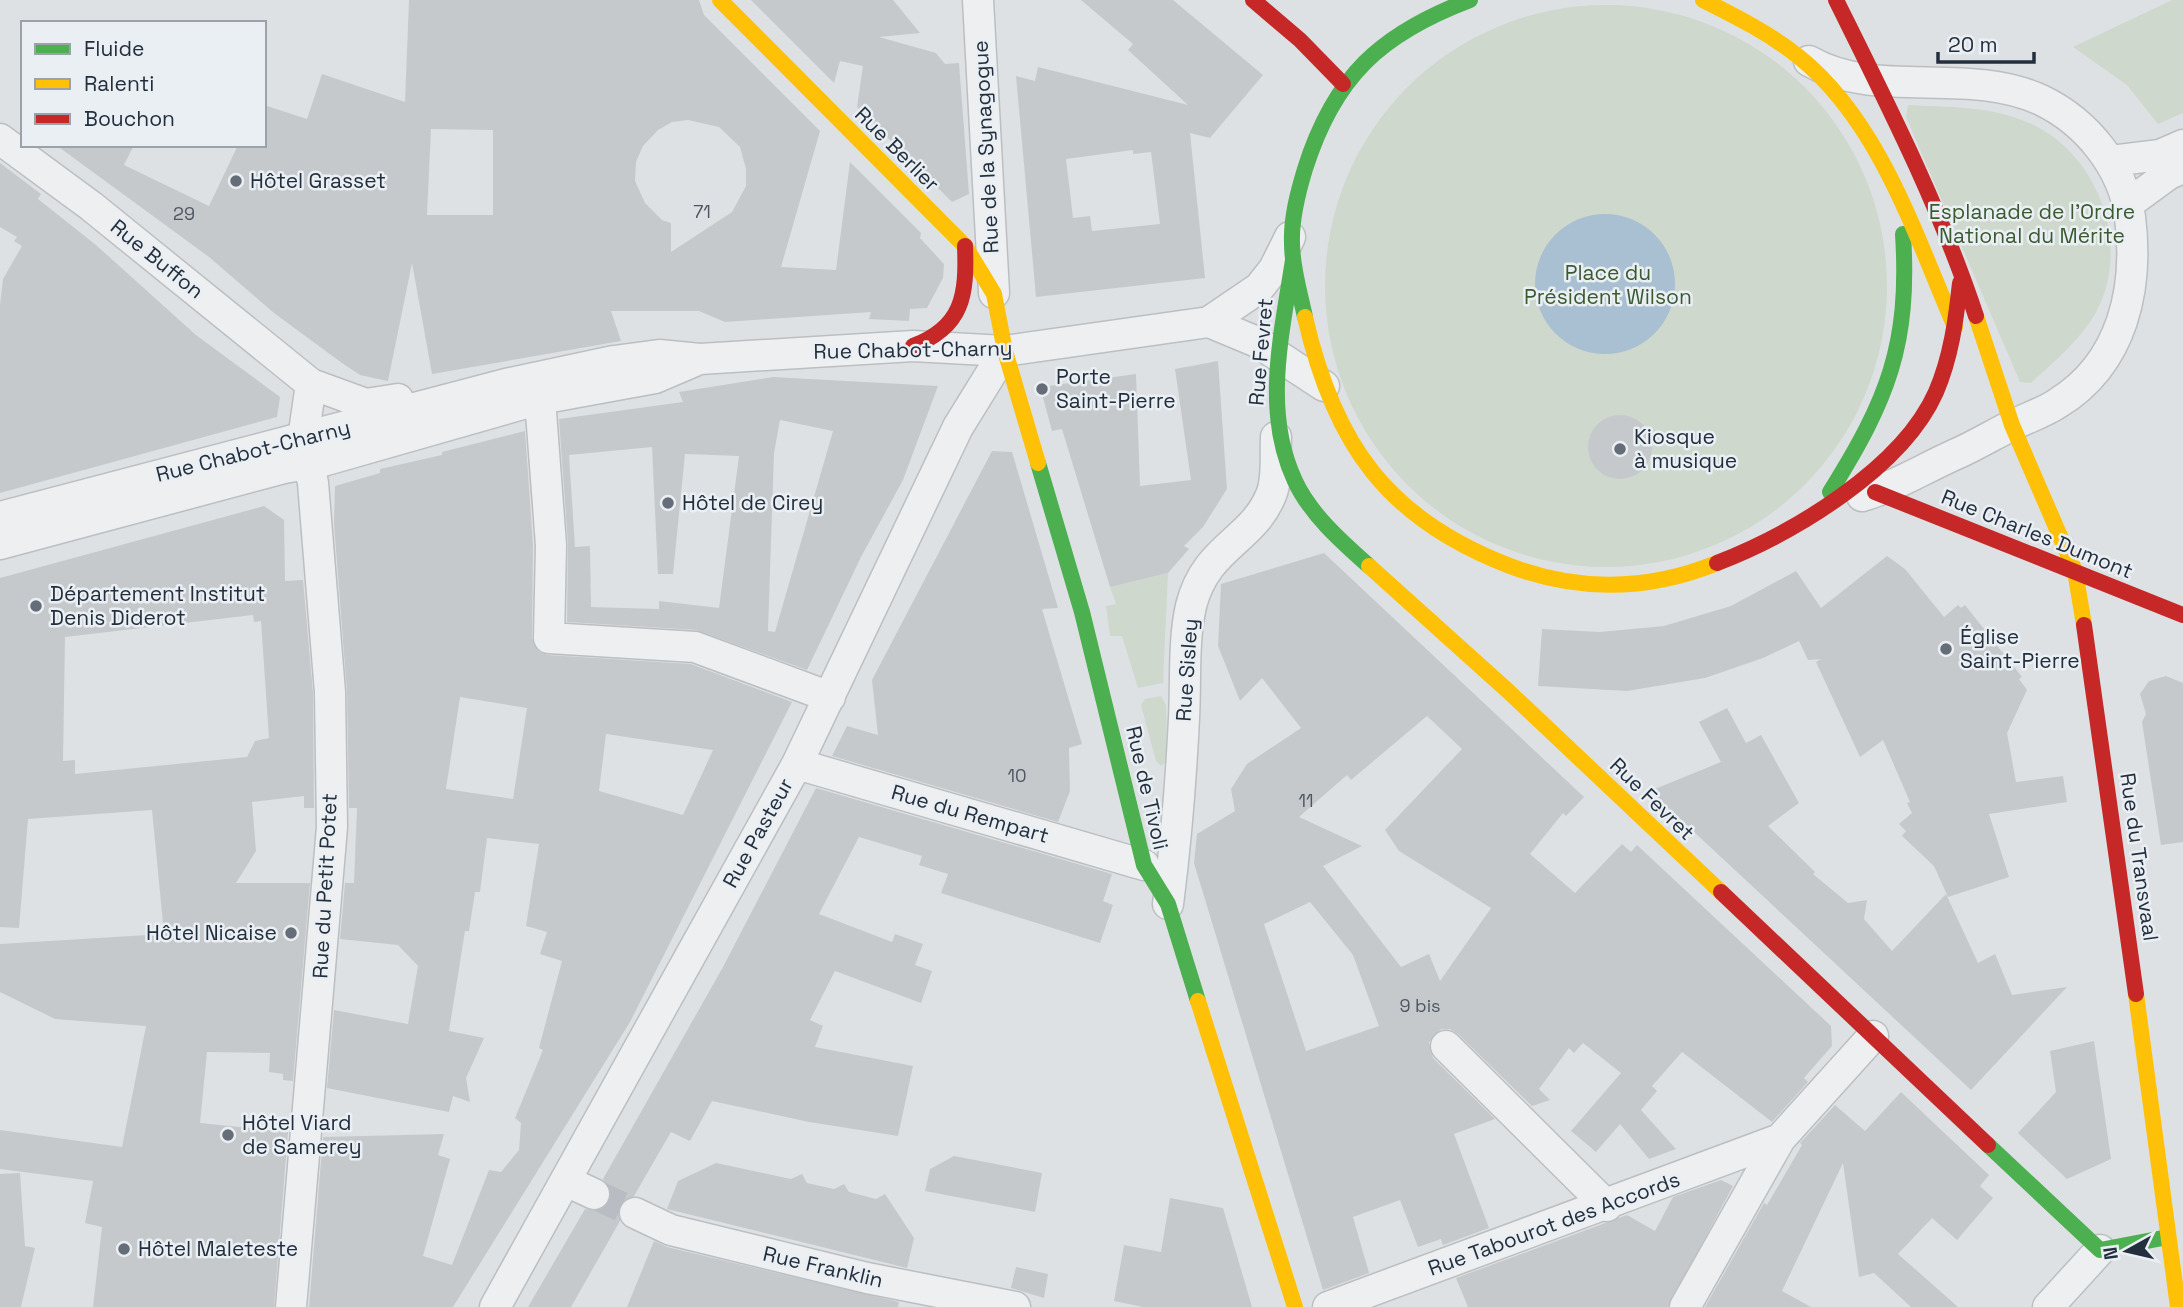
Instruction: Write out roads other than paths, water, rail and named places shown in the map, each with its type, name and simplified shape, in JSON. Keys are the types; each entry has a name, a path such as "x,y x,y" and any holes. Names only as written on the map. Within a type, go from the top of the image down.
{"main road":[{"name":"Rue Berlier","path":"720,0 965,247 994,294 1005,351"},
{"path":"1253,0 1300,40 1343,84"},
{"path":"1470,0 1424,19 1343,84 1318,138 1303,180 1292,247 1324,386 1350,442 1375,476 1401,504 1460,548 1551,581 1584,585 1635,585 1675,578 1721,564 1754,548 1868,476 1917,425 1940,388 1956,330 1961,271"},
{"path":"1703,0 1739,15 1807,60 1849,108 1871,142 1956,330 2012,425"},
{"path":"1836,0 1961,271 2012,425"},
{"path":"1821,507 1878,416 1897,362 1903,332 1906,264 1902,231 1889,181"},
{"path":"913,346 931,341 955,316 967,274 965,247"},
{"name":"Rue Fevret","path":"1292,247 1278,357 1277,422 1294,481 1314,511 1357,555 1508,691 2100,1250"},
{"name":"Rue de Tivoli","path":"1005,351 1082,612 1144,865 1168,904 1295,1307"},
{"name":"Rue du Transvaal","path":"2012,425 2075,570 2176,1236 2178,1307"},
{"name":"Rue Charles Dumont","path":"1875,492 2183,615"},
{"path":"2100,1250 2176,1236"}],"street":[{"name":"Rue de la Synagogue","path":"978,0 994,294"},
{"path":"1807,60 1828,72 1874,79 1944,81 2014,89 2065,114 2111,161 2128,204 2134,248 2133,280 2118,335 2087,380 2059,403 1976,446 1875,492 1821,507"},
{"name":"Rue Buffon","path":"0,139 91,206 311,384 366,404 506,384"},
{"path":"2111,161 2160,155 2183,145"},
{"path":"2128,204 2183,168"},
{"name":"Rue Chabot-Charny","path":"0,517 330,447 467,411 490,400 506,384 636,358 659,355 700,359 913,346 1005,351 1209,322 1259,288 1292,247"},
{"path":"1209,322 1256,342 1324,386"},
{"name":"Rue Pasteur","path":"495,1307 797,764 818,691 958,427 1005,351"},
{"name":"Rue Chabot-Charny","path":"0,544 284,468 306,452 543,407 655,378 700,359"},
{"path":"306,452 311,384"},
{"path":"543,407 551,545 548,638 695,647 818,691"},
{"name":"Rue Sisley","path":"1168,904 1179,808 1191,606 1204,571 1217,555 1252,526 1273,492 1277,422"},
{"name":"Rue du Petit Potet","path":"291,1307 332,827 330,692 306,452"},
{"name":"Rue du Rempart","path":"797,764 1144,865"},
{"path":"1685,1307 1780,1139 1873,1037"},
{"path":"1446,1045 1607,1206"},
{"name":"Rue Tabourot des Accords","path":"1328,1307 1607,1206 1780,1139"},
{"path":"566,1181 594,1194"},
{"name":"Rue Franklin","path":"635,1213 671,1230 867,1278 1015,1307"},
{"path":"2048,1307 2100,1250"}],"water":[{"path":"1605,214 1632,219 1655,234 1670,257 1675,284 1670,311 1655,334 1632,349 1605,354 1578,349 1555,334 1540,311 1535,284 1540,257 1555,234 1578,219"}],"tunnel":[{"path":"594,1194 635,1213"}],"place":[{"name":"Hôtel Grasset","path":"236,181"},
{"name":"Porte Saint-Pierre","path":"1042,389"},
{"name":"Kiosque à musique","path":"1620,449"},
{"name":"Hôtel de Cirey","path":"668,503"},
{"name":"Département Institut Denis Diderot","path":"36,606"},
{"name":"Église Saint-Pierre","path":"1946,649"},
{"name":"Hôtel Nicaise","path":"291,933"},
{"name":"Hôtel Viard de Samerey","path":"228,1135"},
{"name":"Hôtel Maleteste","path":"124,1249"}],"park label":[{"name":"Esplanade de l'Ordre National du Mérite","path":"2032,224"},
{"name":"Place du Président Wilson","path":"1608,285"}]}
